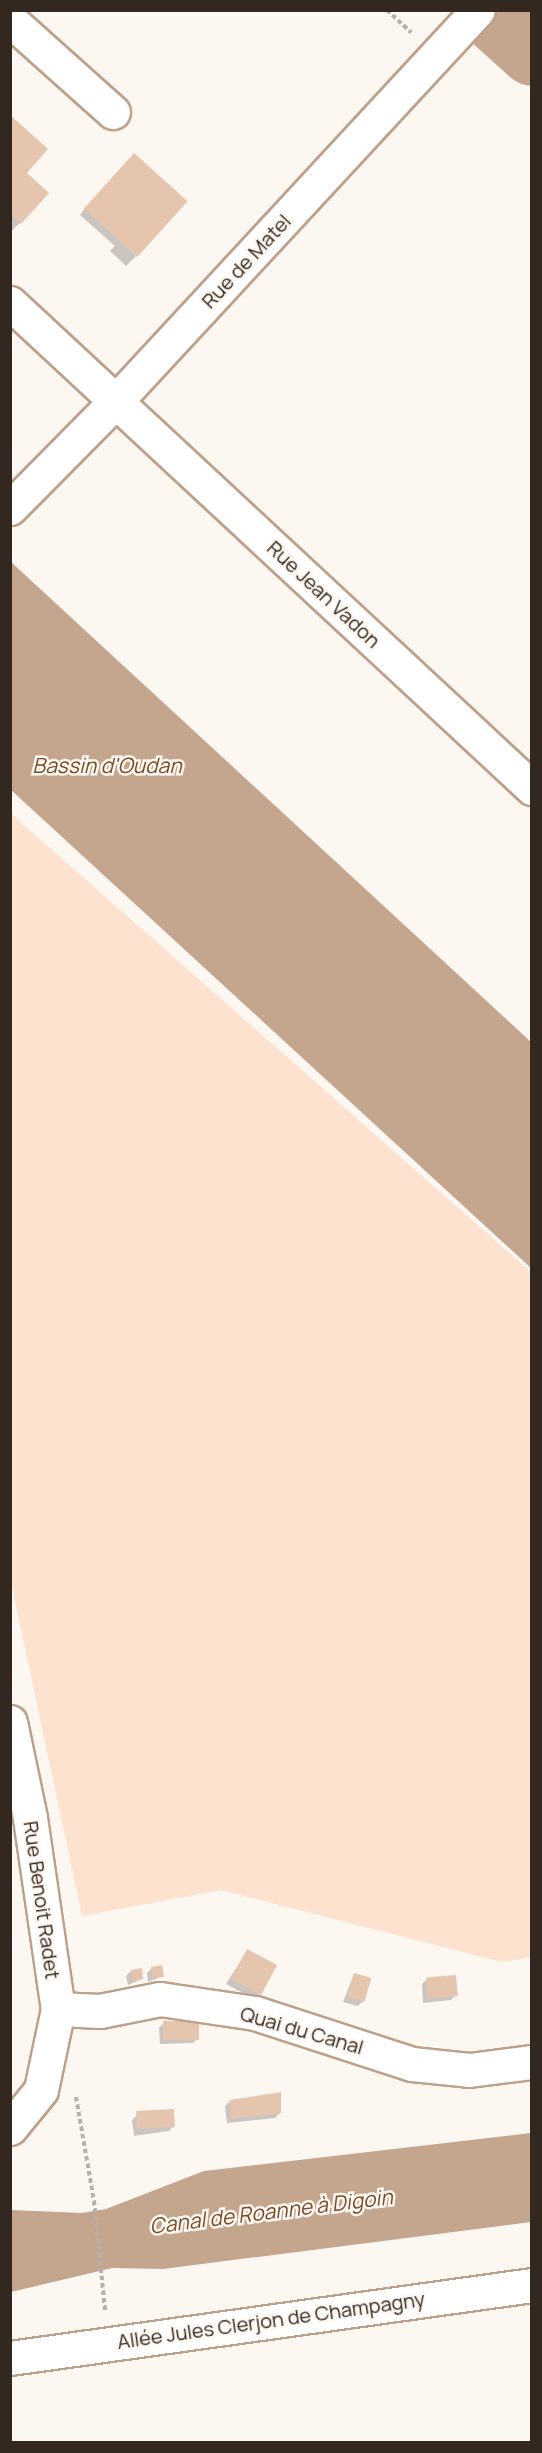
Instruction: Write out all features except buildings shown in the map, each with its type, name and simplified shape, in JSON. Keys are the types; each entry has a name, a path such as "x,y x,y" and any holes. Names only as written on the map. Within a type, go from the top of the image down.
{"street":[{"name":"Rue de Matel","path":"10,508 117,400 470,18"},
{"path":"10,20 113,112"},
{"name":"Rue Jean Vadon","path":"10,303 117,400 531,788"},
{"name":"Rue Benoit Radet","path":"10,1722 30,1818 58,2009"},
{"name":"Quai du Canal","path":"58,2009 100,2011 160,1999 255,2013 412,2064 469,2070 531,2062"},
{"path":"10,2128 40,2090 58,2009"},
{"name":"Allée Jules Clerjon de Champagny","path":"10,2358 531,2285"}],"path":[{"path":"75,2090 94,2201 103,2290"}],"shaded area":[{"path":"10,813 531,1272 531,1957 502,1962 221,1890 82,1916 11,1582"}],"water":[{"name":"Bassin d'Oudan","path":"11,562 531,1042 531,1268 11,790"},
{"name":"Canal de Roanne à Digoin","path":"531,2133 531,2222 163,2269 112,2268 11,2292 11,2210 82,2213 106,2209 204,2171"}],"waterway":[{"path":"482,10 532,55"}]}
